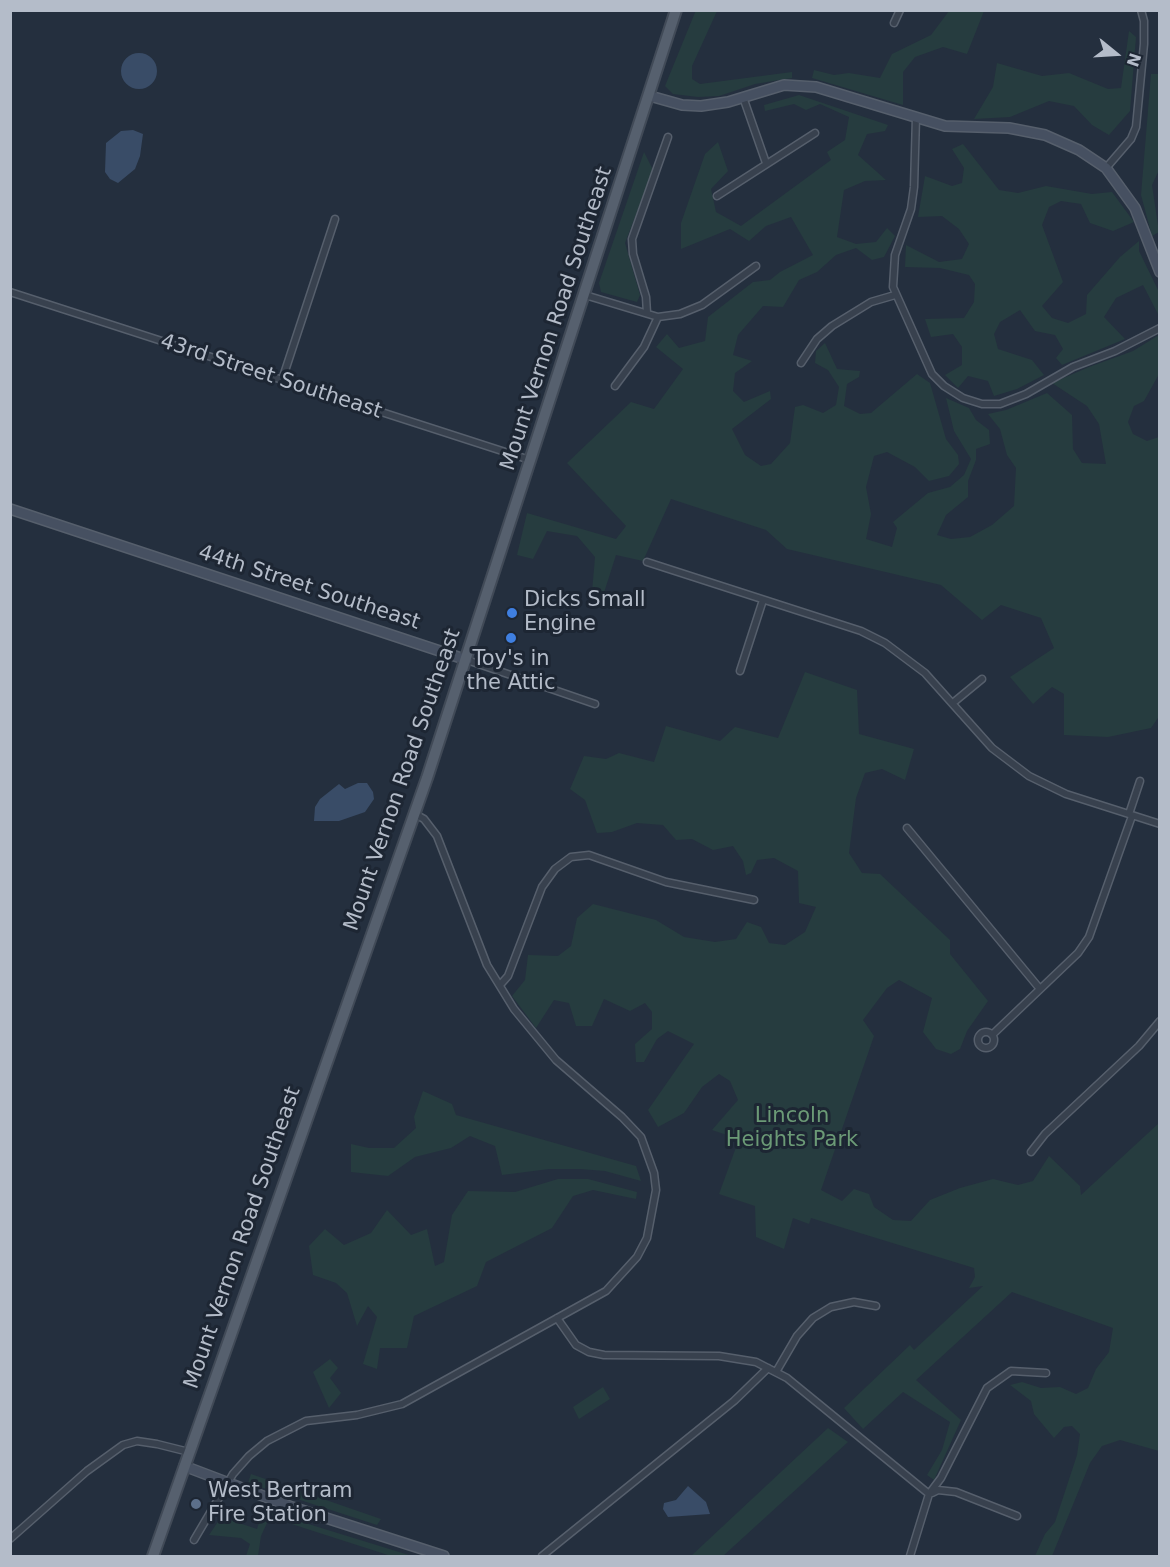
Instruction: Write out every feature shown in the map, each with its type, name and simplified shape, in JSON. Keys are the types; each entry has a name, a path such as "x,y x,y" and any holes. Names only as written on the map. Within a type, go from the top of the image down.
{"main road":[{"name":"Mount Vernon Road Southeast","path":"153,1557 467,660 676,10"}],"street":[{"path":"894,23 900,10"},
{"path":"1106,168 1131,139 1136,127 1144,44 1144,21 1141,10"},
{"path":"650,96 682,105 701,106 784,86 816,87 916,117 962,128 1009,128 1045,135 1079,150 1106,168 1135,208 1160,272"},
{"path":"743,97 766,163"},
{"path":"916,117 914,187 911,209 895,255 892,274 895,295 932,374 963,398 982,404 1000,404 1026,394 1073,367 1115,351 1160,328"},
{"path":"717,195 815,133"},
{"path":"647,313 646,297 633,254 632,239 668,137"},
{"path":"282,380 335,219"},
{"path":"585,295 658,317 680,314 702,305 756,266"},
{"name":"43rd Street Southeast","path":"10,292 531,460"},
{"path":"801,363 817,339 832,326 872,302 895,295"},
{"path":"615,386 644,347 658,317"},
{"name":"44th Street Southeast","path":"10,509 595,704"},
{"path":"647,562 861,631 885,643 925,673 954,702 992,748 1029,776 1066,794 1160,824"},
{"path":"740,672 763,600"},
{"path":"954,702 982,680"},
{"path":"992,1035 1078,952 1089,937 1131,815 1140,781"},
{"path":"194,1540 228,1484 249,1456 288,1429 306,1422 357,1415 402,1404 606,1291 638,1257 647,1238 656,1194 654,1173 645,1146 633,1128 543,1047 500,985 487,965 437,836 424,819 415,813"},
{"path":"907,828 1041,989"},
{"path":"500,985 508,976 542,887 555,869 571,856 589,855 666,882 754,900"},
{"path":"1031,1152 1045,1134 1139,1046 1160,1021"},
{"path":"776,1372 797,1336 813,1318 831,1307 854,1302 876,1306"},
{"path":"557,1318 570,1338 589,1352 618,1357 719,1356 740,1358 768,1368 929,1494"},
{"path":"542,1557 734,1401 768,1368"},
{"path":"910,1557 929,1494 941,1478 987,1388 1011,1371 1046,1373"},
{"path":"10,1539 87,1471 123,1445 137,1442 157,1443 189,1452"},
{"path":"184,1466 228,1484 444,1557"},
{"path":"929,1494 938,1490 956,1492 1017,1516"}],"green space":[{"path":"696,10 717,11 692,66 692,79 700,84 792,72 792,78 755,84 719,96 698,97 673,94 665,86"},
{"path":"949,11 984,11 967,54 943,47 915,57 903,72 903,105 812,78 814,70 834,75 849,73 880,78 892,54 931,35"},
{"path":"1129,31 1136,37 1130,111 1109,135 1092,125 1074,106 1049,101 1010,117 974,119 993,87 997,63 1042,76 1069,73 1108,89 1121,88"},
{"path":"1151,74 1160,74 1159,170 1152,185 1159,232 1152,236 1141,195"},
{"path":"799,95 888,125 885,131 867,134 858,155 886,180 865,181 844,190 837,237 856,244 876,242 887,228 895,236 884,257 872,260 856,248 836,255 817,272 799,280 783,307 763,306 738,335 733,355 752,361 735,373 733,391 744,402 770,391 771,399 732,429 745,455 761,466 771,464 790,443 795,407 803,405 823,413 836,405 839,387 828,370 815,363 816,351 825,343 837,369 860,371 859,377 847,384 844,406 860,414 871,413 917,374 930,383 946,439 958,455 959,464 949,476 929,481 915,467 887,452 874,456 866,487 871,514 866,539 892,547 897,528 893,522 928,493 950,487 964,475 971,459 954,431 946,398 969,408 976,420 989,430 990,444 976,449 976,460 968,481 968,497 946,515 937,535 951,539 970,537 992,525 1014,506 1016,468 1007,455 1000,429 988,414 1006,410 1047,393 1072,415 1073,449 1082,463 1106,464 1099,424 1087,406 1052,383 1133,351 1159,335 1159,374 1144,401 1134,406 1128,422 1133,434 1147,441 1159,437 1160,715 1151,728 1108,737 1064,735 1064,694 1052,687 1033,704 1010,677 1054,648 1041,618 1001,605 982,620 941,585 787,549 766,530 671,499 643,561 616,555 603,596 592,592 595,557 577,536 547,531 533,559 517,555 527,513 616,539 626,526 567,463 631,402 654,409 683,369 656,347 667,334 679,348 705,341 708,317 753,282 770,280 780,272 813,255 791,217 766,226 749,241 730,229 681,249 681,223 705,154 718,142 728,171 711,189 716,212 741,226 831,160 827,152 845,140 849,117 820,104 806,110 794,104 765,111 764,105"},
{"path":"963,144 999,190 1018,193 1046,186 1092,194 1112,192 1134,222 1113,231 1090,223 1081,204 1061,201 1049,207 1042,225 1063,282 1042,306 1052,318 1068,323 1086,314 1087,295 1120,257 1139,241 1139,251 1159,292 1159,316 1143,285 1116,298 1104,317 1125,339 1062,365 1056,358 1063,349 1055,335 1035,331 1020,310 1000,322 994,334 998,349 1032,360 1044,375 1017,389 994,396 988,381 968,376 958,388 945,375 962,365 962,347 953,334 931,337 925,319 964,318 974,302 975,284 969,275 940,268 905,267 906,245 939,262 962,259 969,244 959,229 942,216 918,217 925,176 952,186 962,183 964,168 952,149"},
{"path":"644,152 653,170 625,243 640,295 637,302 601,292 599,283"},
{"name":"Lincoln Heights Park","path":"805,672 857,690 859,734 914,749 905,780 882,769 865,773 856,798 849,853 862,873 880,874 950,940 950,954 988,1001 967,1031 960,1049 951,1054 936,1049 923,1032 932,998 899,980 887,988 863,1020 874,1036 821,1190 842,1201 854,1189 869,1194 874,1207 893,1220 911,1221 930,1200 960,1188 993,1179 1018,1185 1033,1181 1049,1156 1080,1186 1081,1195 1159,1123 1159,1451 1120,1440 1102,1446 1090,1463 1052,1556 1035,1556 1045,1534 1055,1522 1077,1455 1080,1434 1072,1426 1064,1427 1054,1438 1034,1414 1031,1401 1010,1385 1022,1382 1041,1388 1060,1387 1076,1394 1088,1388 1096,1369 1109,1352 1113,1328 1012,1292 916,1380 961,1420 934,1480 927,1475 942,1450 950,1422 903,1392 863,1429 844,1408 910,1345 914,1350 983,1286 969,1288 975,1277 974,1268 811,1218 809,1224 793,1218 784,1249 756,1237 755,1206 719,1194 739,1139 712,1130 738,1100 730,1081 719,1074 702,1087 684,1113 658,1127 648,1110 694,1044 668,1031 657,1039 644,1062 636,1062 635,1044 652,1029 652,1012 645,1003 630,1011 604,999 592,1026 576,1026 569,1003 554,1000 536,1028 512,996 525,980 528,955 558,956 571,946 577,918 593,904 656,920 684,937 715,942 736,939 747,922 761,927 769,943 785,945 805,932 816,907 799,903 798,871 774,858 757,860 751,873 746,875 743,861 733,846 713,850 692,839 676,840 663,825 637,823 612,832 597,833 585,800 570,789 584,756 606,759 619,753 654,762 666,726 720,741 735,727 778,738"},
{"path":"423,1091 452,1104 456,1115 636,1166 641,1181 605,1171 580,1169 549,1169 502,1175 495,1146 470,1136 451,1148 415,1157 388,1176 351,1172 351,1144 369,1148 394,1148 416,1128 414,1117"},
{"path":"558,1179 588,1179 637,1192 636,1199 593,1190 573,1196 552,1228 486,1262 477,1286 414,1316 407,1348 380,1348 377,1369 363,1364 377,1317 368,1306 357,1326 347,1293 336,1283 313,1275 309,1246 325,1229 344,1245 371,1233 387,1210 411,1235 427,1229 435,1266 444,1262 452,1215 468,1191 515,1192"},
{"path":"330,1359 338,1368 330,1378 341,1393 329,1408 313,1372"},
{"path":"603,1387 610,1399 579,1419 573,1407"},
{"path":"828,1428 848,1442 723,1556 691,1556"},
{"path":"251,1474 381,1519 377,1525 248,1483"},
{"path":"263,1510 412,1556 391,1556 276,1519 267,1523 261,1536 258,1556 246,1556 250,1544 241,1538 209,1535 221,1517 257,1529"}],"water":[{"path":"139,53 152,58 157,71 152,84 139,89 126,84 121,71 126,58"},
{"path":"133,130 143,134 140,156 135,169 118,183 110,179 105,172 106,143 121,131"},
{"path":"358,783 367,783 373,792 374,799 365,812 339,821 314,821 315,807 320,799 339,784 345,789"},
{"path":"688,1486 706,1502 710,1514 668,1517 663,1509 664,1503 676,1500"}],"place":[{"name":"Dicks Small Engine","path":"512,613"},
{"name":"Toy's in the Attic","path":"511,638"},
{"name":"West Bertram Fire Station","path":"196,1504"}]}
